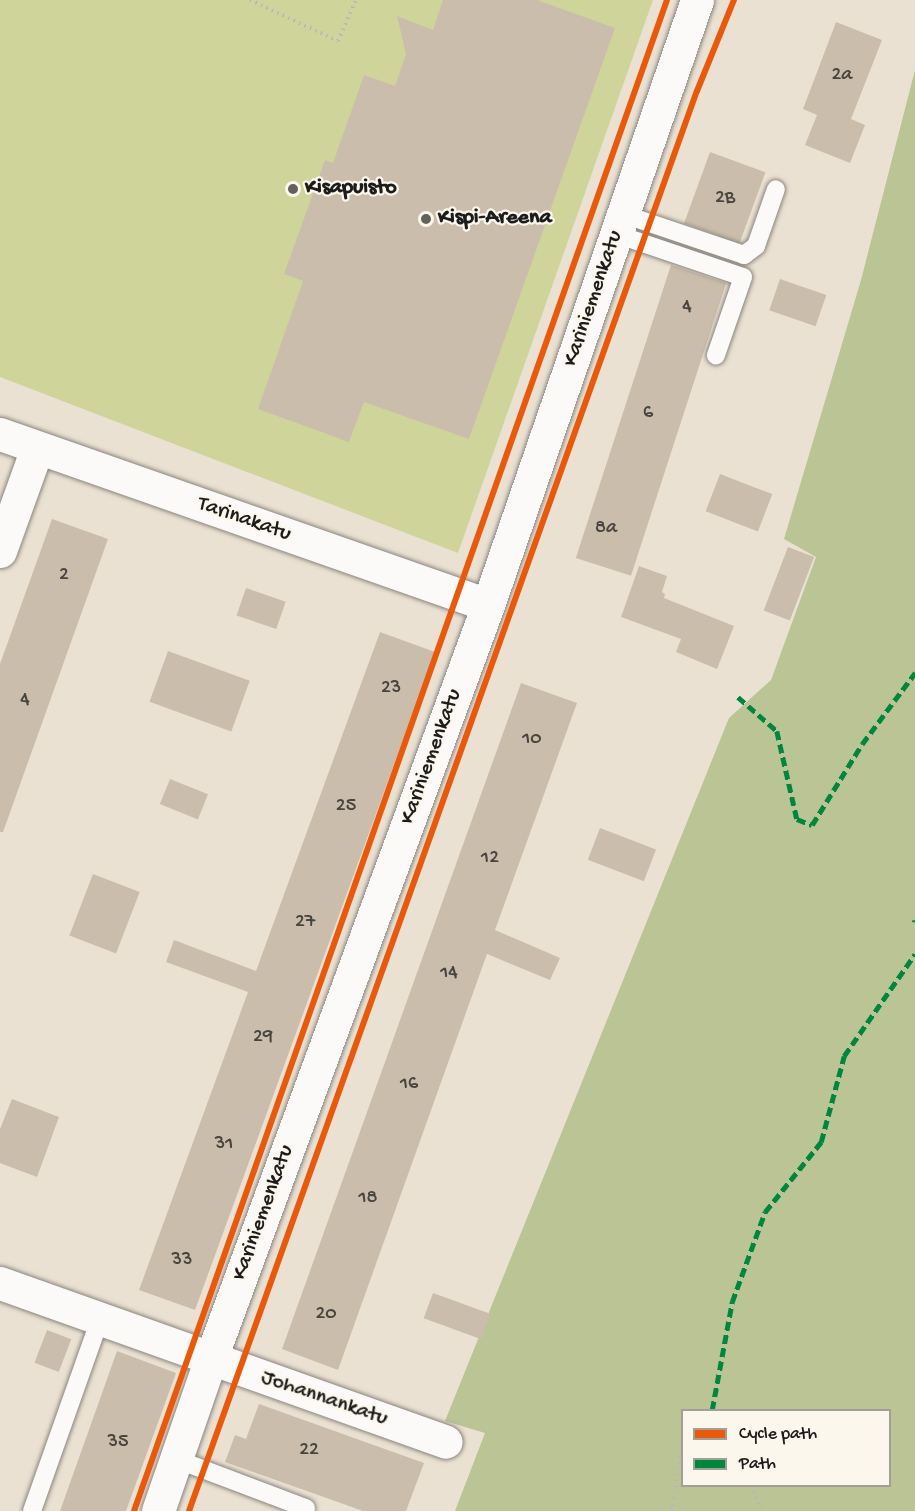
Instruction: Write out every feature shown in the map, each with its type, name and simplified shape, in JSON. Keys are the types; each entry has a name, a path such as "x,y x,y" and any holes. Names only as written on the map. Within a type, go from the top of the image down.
{"street":[{"name":"Kariniemenkatu","path":"158,1511 211,1358 488,605 697,0"},
{"name":"Tarinakatu","path":"0,434 488,605"},
{"path":"0,551 37,448"},
{"name":"Johannankatu","path":"0,1283 446,1442"}],"lane":[{"path":"620,224 744,255 756,246 776,189"},
{"path":"620,224 743,277 716,356"},
{"path":"32,1511 100,1319"},
{"path":"176,1459 306,1508"}],"path":[{"path":"250,0 338,41 356,0"},
{"path":"672,1511 681,1444"},
{"path":"752,1487 761,1511"}],"green space":[{"name":"Kisapuisto","path":"0,0 653,0 458,553 0,377"},
{"path":"915,70 915,1511 455,1511 485,1433 445,1421 729,718 771,680 816,557 784,539 861,280"}],"building":[{"name":"Kispi-Areena","path":"443,0 537,0 615,28 469,439 364,402 349,442 258,409 303,281 284,274 325,160 333,163 364,75 395,86 406,54 397,16 433,30"},
{"path":"836,22 882,40 851,119 865,125 850,163 805,145 817,115 803,109"},
{"path":"710,152 765,172 739,244 684,223"},
{"path":"671,265 726,283 631,576 576,558"},
{"path":"780,279 826,295 816,326 769,310"},
{"path":"720,474 772,494 758,531 706,511"},
{"path":"52,519 108,539 3,832 0,832 0,664"},
{"path":"788,547 814,557 790,621 764,610"},
{"path":"639,566 667,576 662,592 665,594 664,598 734,626 717,669 676,652 681,639 621,617"},
{"path":"246,588 286,602 276,629 237,615"},
{"path":"380,632 435,652 195,1310 139,1290 248,992 166,962 174,940 256,971"},
{"path":"168,651 250,681 231,731 150,702"},
{"path":"521,683 577,703 495,930 560,958 550,980 487,954 338,1370 282,1349"},
{"path":"170,779 208,794 198,819 160,804"},
{"path":"600,828 656,850 644,881 588,860"},
{"path":"93,874 140,892 116,954 69,936"},
{"path":"12,1099 59,1117 37,1177 0,1163 0,1129"},
{"path":"433,1293 490,1314 481,1339 424,1318"},
{"path":"47,1330 71,1339 59,1372 34,1363"},
{"path":"117,1351 176,1373 126,1511 60,1511"},
{"path":"259,1404 424,1463 406,1511 363,1511 225,1462 235,1435 246,1439"}],"marked path":[{"path":"738,697 777,731 797,819 812,825 862,744 915,673"},
{"path":"712,1409 732,1302 765,1212 821,1142 844,1056 915,954"}],"cycle path":[{"path":"134,1511 667,0"},
{"path":"189,1511 697,91 734,0"}],"place":[{"name":"Kisapuisto","path":"293,189"},
{"name":"Kispi-Areena","path":"426,219"}]}
